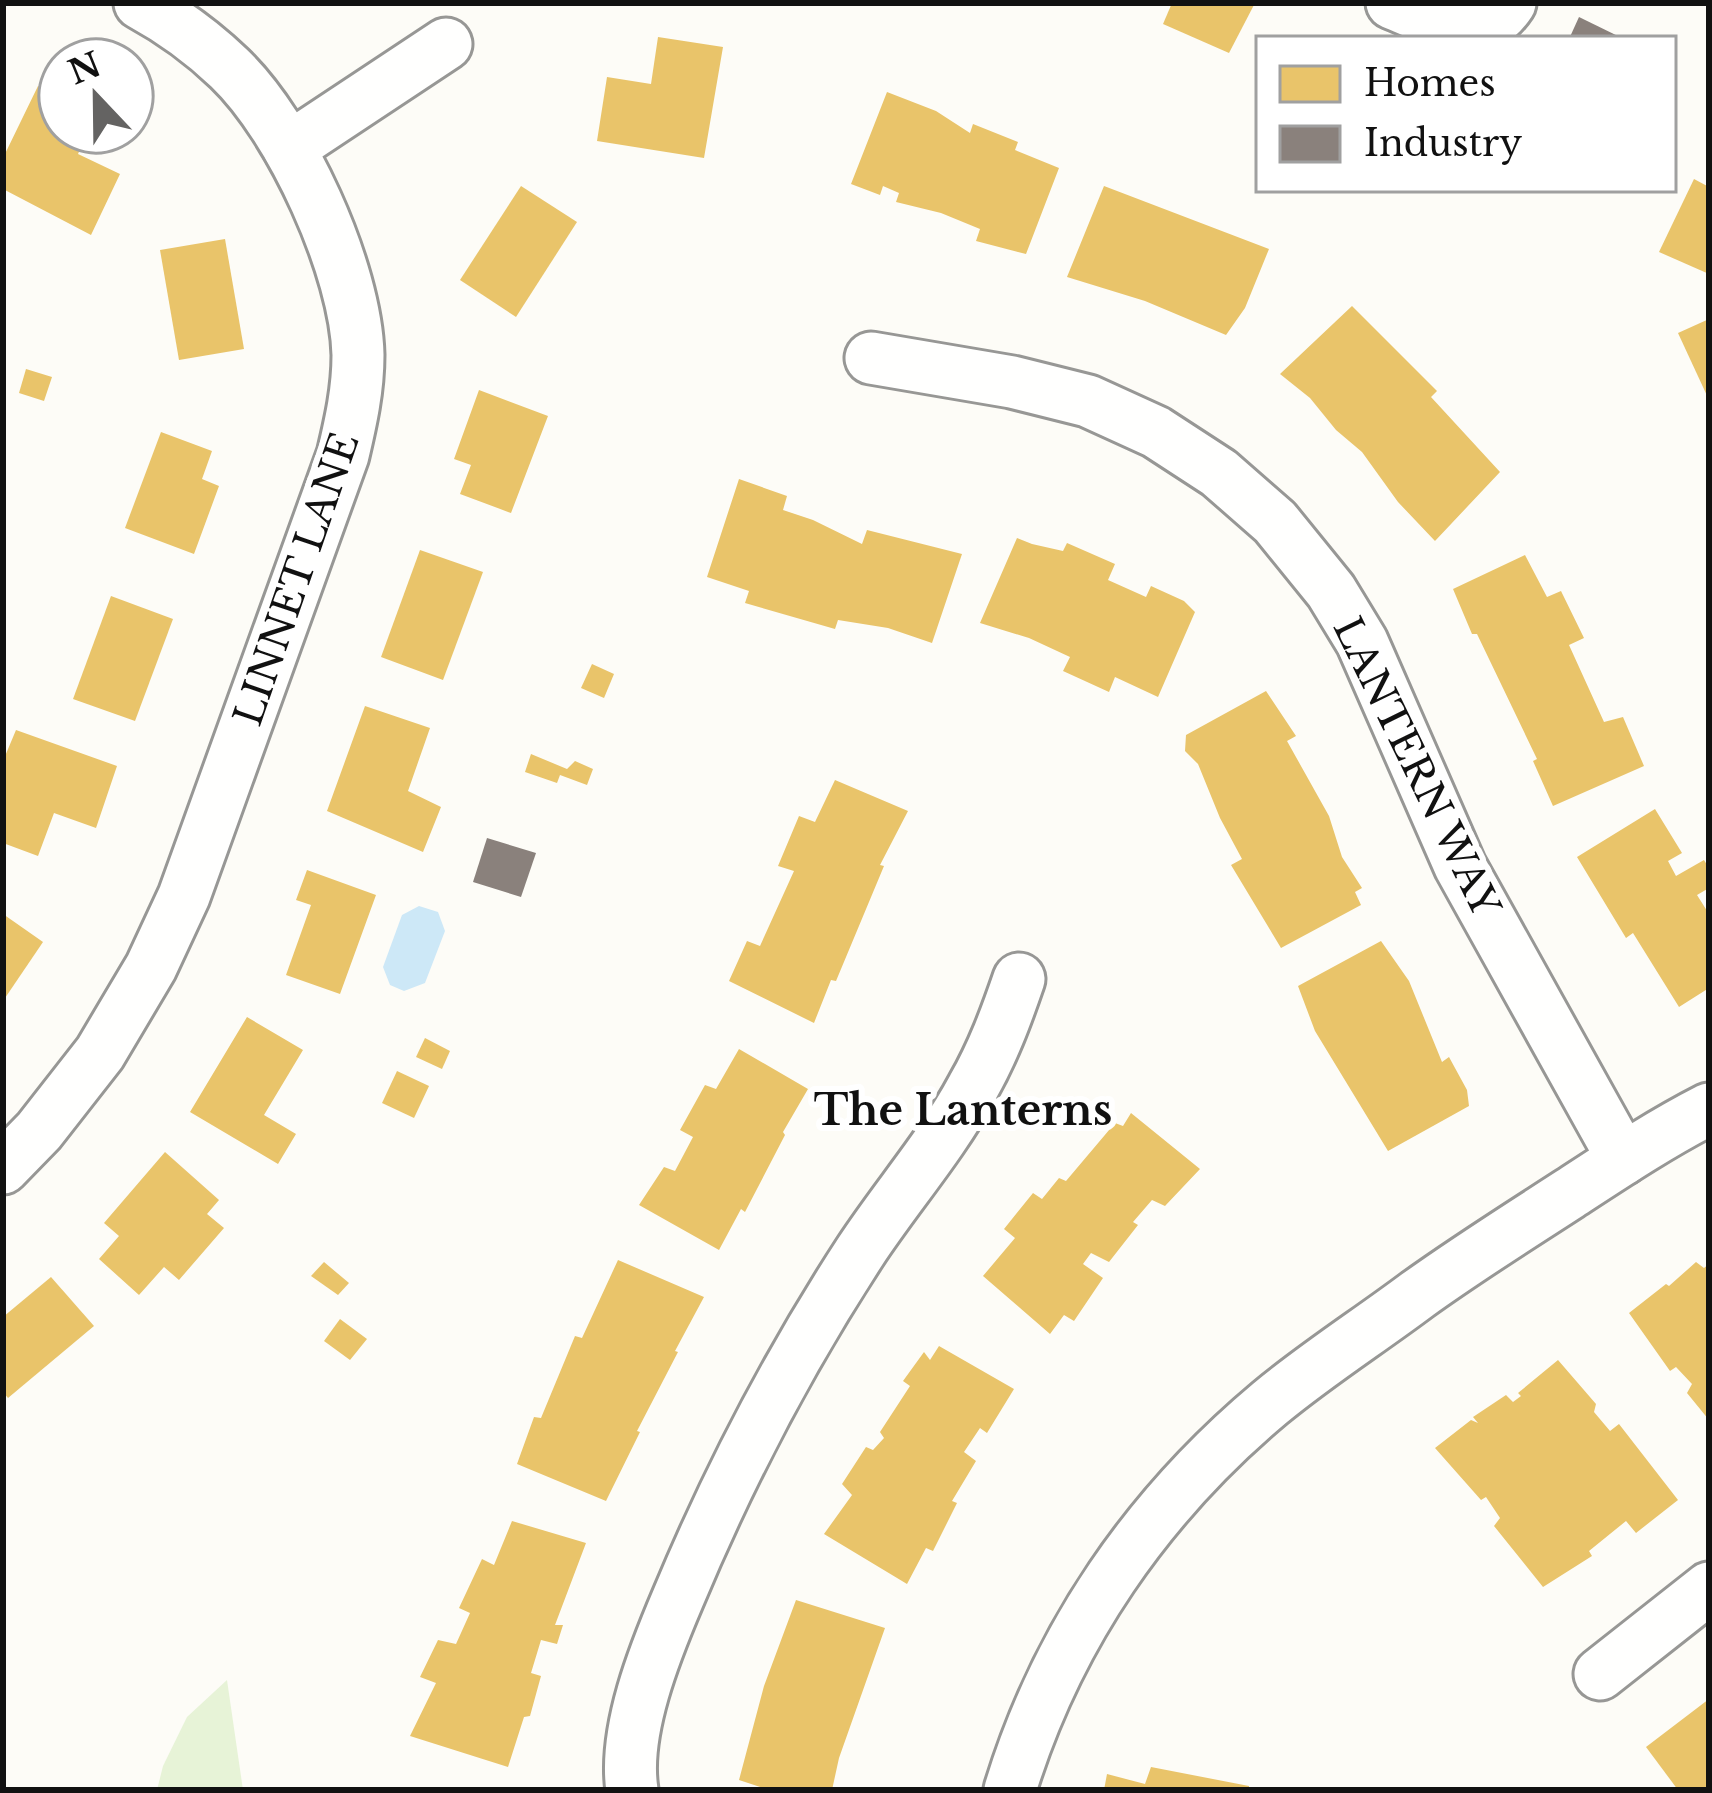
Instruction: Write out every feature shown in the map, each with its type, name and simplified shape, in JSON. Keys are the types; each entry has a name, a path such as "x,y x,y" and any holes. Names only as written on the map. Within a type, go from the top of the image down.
{"street":[{"name":"LINNET LANE","path":"3,1168 39,1131 100,1053 151,968 184,896 343,454 356,403 358,351 344,277 320,207 289,148 232,70 178,24 140,3"},
{"path":"1392,3 1456,29 1481,27 1502,15 1510,3"},
{"path":"289,148 446,44"},
{"name":"LANTERN WAY","path":"871,358 1012,382 1088,401 1156,432 1219,473 1275,522 1331,591 1362,643 1460,866 1623,1159"},
{"path":"632,1790 636,1726 651,1660 704,1535 777,1392 858,1254 971,1092 1000,1035 1018,979"},
{"path":"1010,1790 1027,1733 1065,1651 1102,1588 1144,1529 1204,1462 1272,1401 1430,1286 1623,1159 1709,1109"},
{"path":"1600,1674 1709,1588"}],"green space":[{"path":"227,1680 243,1790 157,1790 187,1717"}],"water":[{"path":"419,906 438,912 445,931 425,983 404,991 390,985 383,967 402,915"}],"building: Homes":[{"path":"1172,3 1255,3 1229,53 1163,24"},
{"path":"658,37 723,47 704,158 597,141 607,77 651,84"},
{"path":"36,90 36,156 82,156 120,174 91,235 3,189 3,158"},
{"path":"887,92 936,111 970,133 973,124 1018,142 1015,150 1059,168 1026,254 976,241 980,229 896,202 899,193 883,186 880,195 851,184"},
{"path":"1694,179 1709,187 1709,274 1659,252"},
{"path":"521,186 577,222 516,317 460,280"},
{"path":"1104,186 1269,249 1245,308 1226,335 1145,301 1067,277"},
{"path":"225,239 244,349 179,360 160,250"},
{"path":"1352,306 1437,391 1431,397 1500,472 1435,541 1398,502 1362,452 1280,374"},
{"path":"1709,319 1709,400 1678,333"},
{"path":"26,369 52,377 44,401 19,393"},
{"path":"479,390 548,416 511,513 460,494 471,465 454,459"},
{"path":"161,432 212,451 202,479 219,486 194,554 125,528"},
{"path":"739,479 787,496 783,510 862,544 867,530 962,554 932,643 888,628 838,620 835,629 745,603 749,591 707,577"},
{"path":"1017,538 1063,551 1067,543 1115,564 1108,580 1146,597 1151,586 1184,601 1195,612 1158,697 1115,677 1109,692 1063,671 1070,657 980,623"},
{"path":"420,550 483,572 443,680 381,657"},
{"path":"1525,555 1547,597 1561,591 1584,638 1569,645 1604,722 1623,717 1644,766 1553,806 1533,761 1537,759 1453,589"},
{"path":"111,596 173,619 135,721 73,699"},
{"path":"592,664 614,674 604,698 581,688"},
{"path":"1266,691 1296,736 1287,741 1329,816 1342,857 1362,888 1355,892 1361,905 1281,948 1231,865 1242,859 1198,764 1185,751 1186,735"},
{"path":"365,706 430,728 408,791 441,807 423,852 327,811"},
{"path":"16,730 117,766 96,828 54,813 38,856 3,843 3,761"},
{"path":"531,754 567,769 575,761 593,769 587,785 560,775 557,783 525,772"},
{"path":"835,780 908,811 880,865 884,866 814,1023 729,981 747,941 760,946 794,871 778,866 799,816 815,822"},
{"path":"1655,809 1682,853 1668,861 1676,876 1704,860 1709,868 1709,888 1697,895 1709,914 1709,988 1679,1007 1633,933 1626,938 1577,857"},
{"path":"307,870 376,895 340,994 286,975 311,905 296,900"},
{"path":"3,914 43,942 3,1001"},
{"path":"1381,941 1409,981 1442,1062 1449,1057 1467,1090 1469,1106 1388,1151 1315,1031 1298,986"},
{"path":"247,1017 303,1050 264,1115 296,1134 278,1164 190,1112"},
{"path":"425,1038 450,1051 442,1069 416,1057"},
{"path":"739,1049 808,1089 745,1212 741,1209 719,1250 639,1205 664,1167 675,1171 693,1137 680,1130 705,1085 716,1089"},
{"path":"397,1071 429,1086 414,1118 382,1103"},
{"path":"1131,1113 1200,1169 1165,1206 1152,1200 1109,1262 1091,1253 1083,1264 1103,1278 1074,1321 1064,1315 1050,1334 983,1276 1015,1238 1004,1229 1033,1193 1042,1199 1059,1178 1066,1181 1115,1123 1123,1126"},
{"path":"165,1152 219,1200 207,1214 224,1228 179,1280 164,1267 139,1295 99,1259 119,1236 104,1223"},
{"path":"618,1260 704,1297 606,1501 517,1464 534,1417 541,1418 575,1336 582,1338"},
{"path":"324,1262 349,1283 338,1295 311,1276"},
{"path":"1696,1262 1704,1268 1709,1264 1709,1420 1687,1393 1692,1384 1676,1367 1670,1371 1629,1313"},
{"path":"51,1277 94,1326 8,1398 3,1392 3,1317"},
{"path":"340,1319 367,1339 350,1360 324,1341"},
{"path":"939,1346 1014,1389 987,1433 980,1428 964,1452 976,1461 952,1501 957,1503 933,1551 926,1548 907,1584 824,1534 852,1495 842,1484 866,1447 873,1450 884,1438 880,1432 910,1386 903,1381 924,1352 930,1360"},
{"path":"1558,1360 1596,1404 1594,1412 1610,1431 1619,1424 1678,1500 1636,1533 1626,1521 1589,1551 1592,1556 1543,1587 1494,1526 1500,1518 1486,1497 1481,1500 1435,1448 1471,1420 1478,1423 1473,1417 1506,1395 1513,1402"},
{"path":"512,1521 586,1543 555,1625 563,1625 557,1644 541,1640 531,1673 541,1676 508,1767 410,1736 436,1683 420,1677 438,1640 456,1644 470,1613 459,1608 482,1559 494,1565"},
{"path":"796,1600 885,1628 832,1790 769,1790 739,1780 764,1686"},
{"path":"1709,1699 1709,1790 1678,1790 1646,1747"},
{"path":"1151,1767 1249,1786 1249,1790 1104,1790 1107,1774 1145,1784"}],"building: Industry":[{"path":"1579,17 1618,36 1570,36"},
{"path":"487,838 536,853 521,897 473,882"}],"district":[{"name":"The Lanterns","path":"963,1110"}]}
